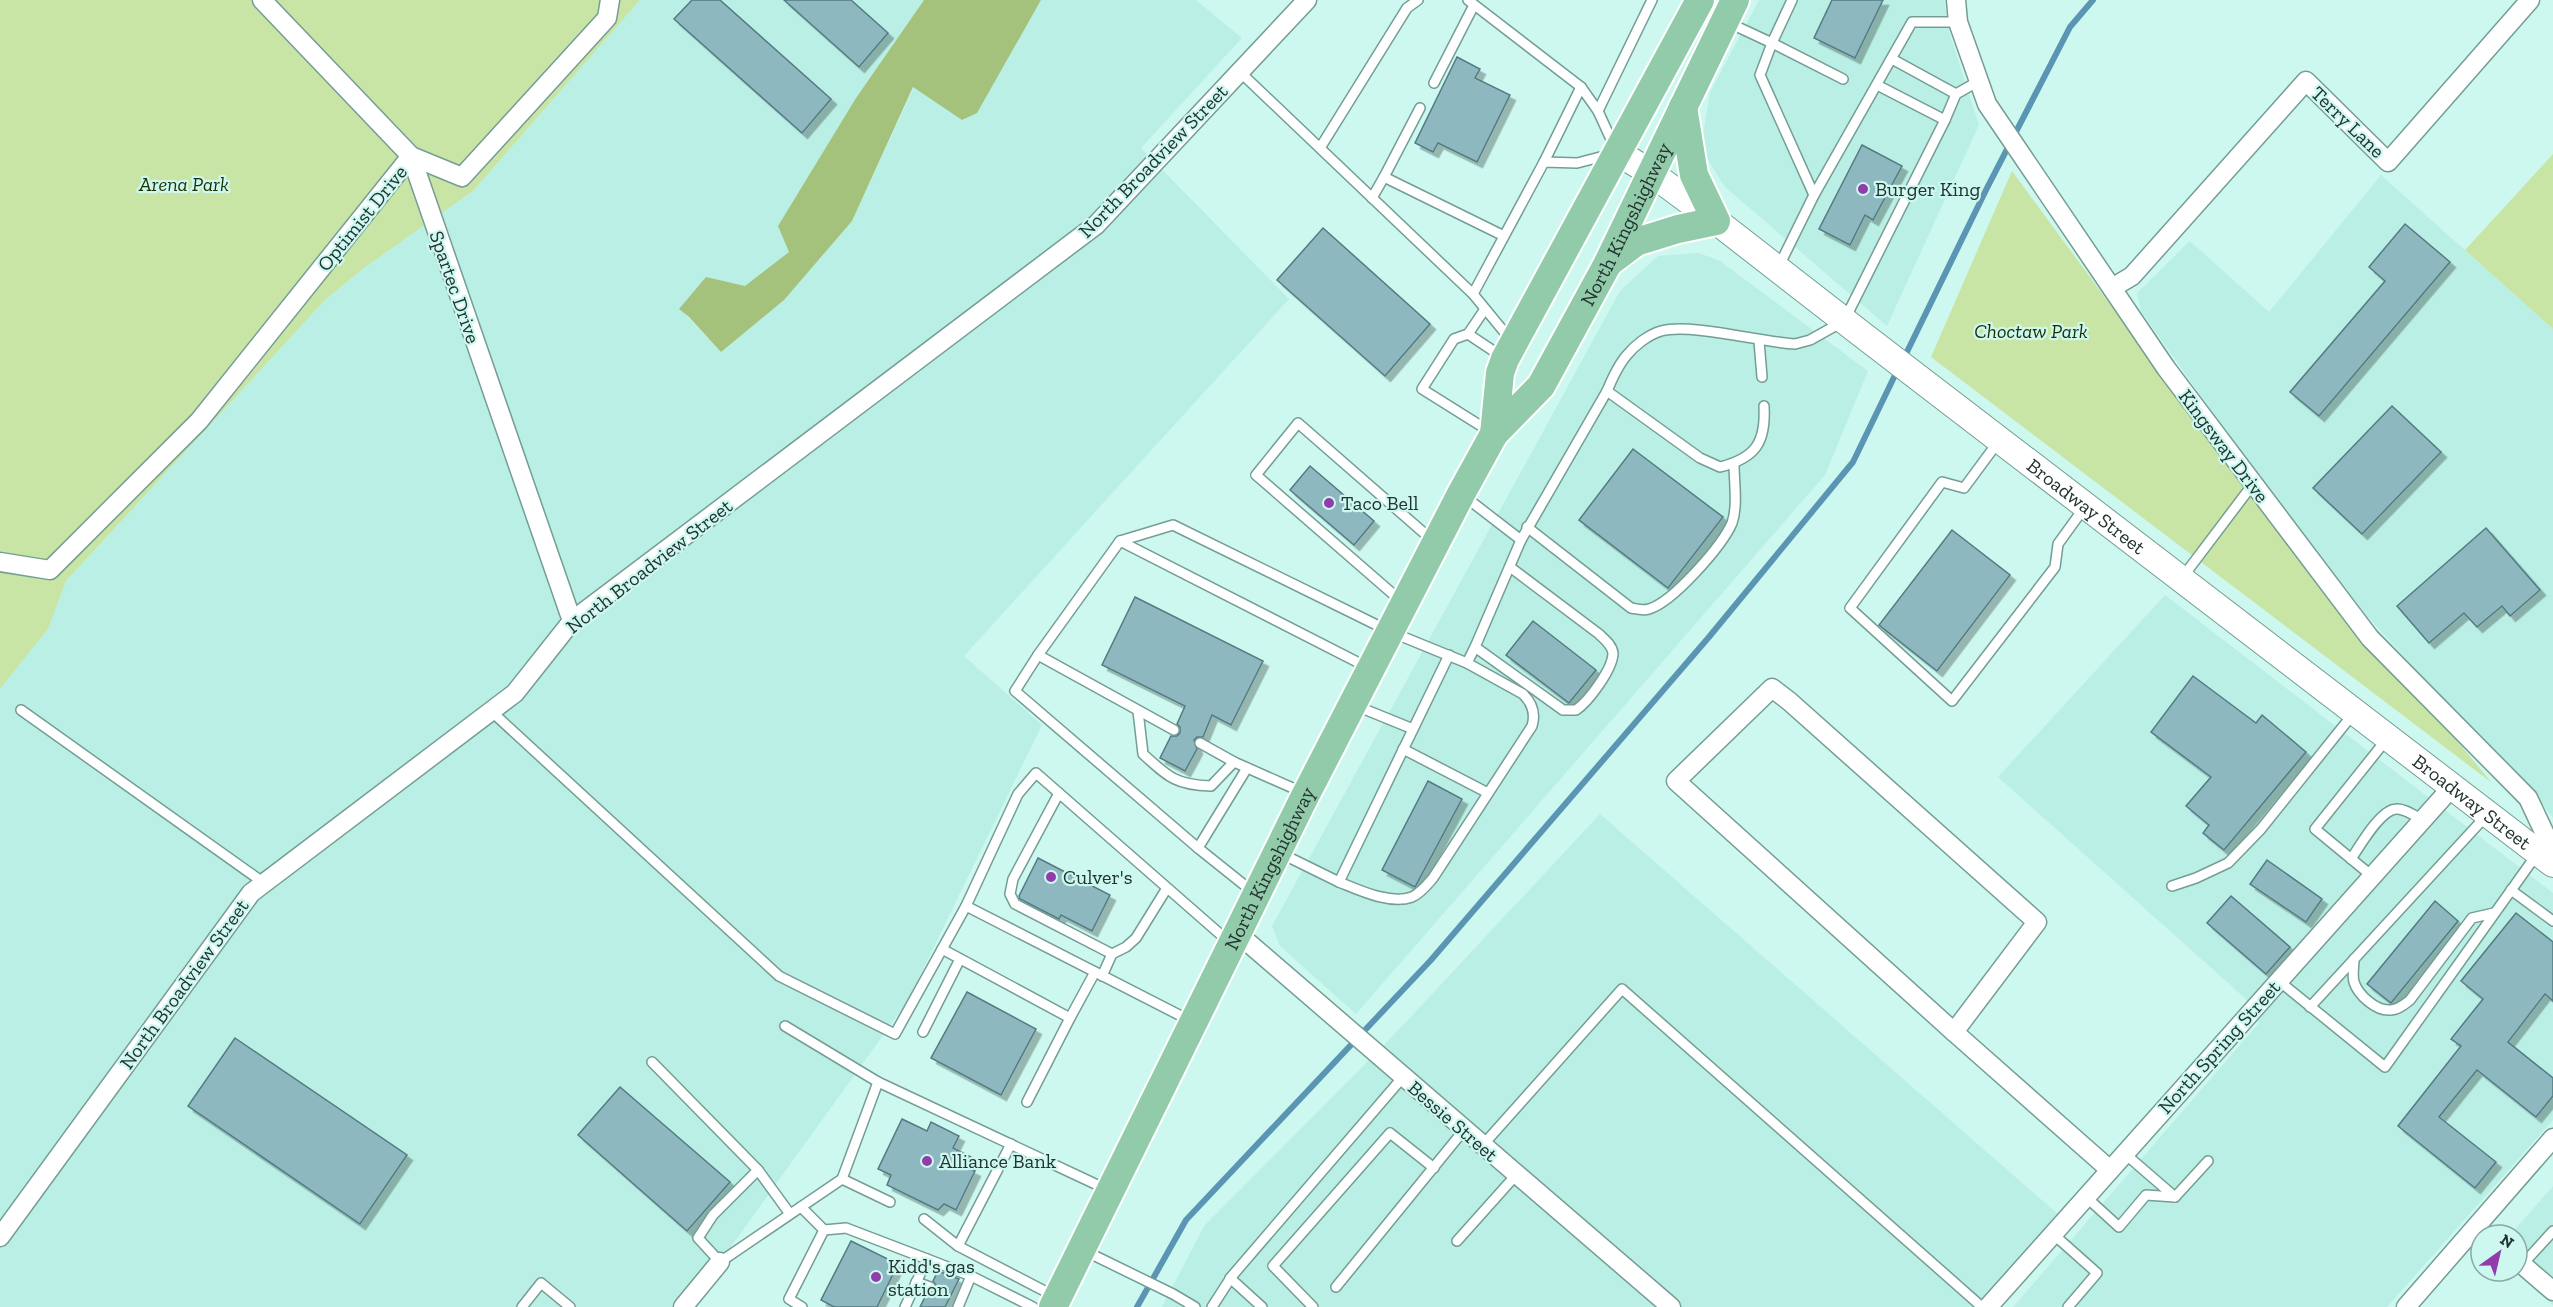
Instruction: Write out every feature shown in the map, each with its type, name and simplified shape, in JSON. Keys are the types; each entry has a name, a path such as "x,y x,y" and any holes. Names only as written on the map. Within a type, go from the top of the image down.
{"main road":[{"name":"North Kingshighway","path":"1494,434 1500,373 1509,351 1700,0"},
{"name":"North Kingshighway","path":"1048,1304 1081,1249 1306,795 1461,494 1494,434 1541,386 1607,265 1730,10"},
{"path":"1607,265 1636,242 1716,220 1694,175 1683,107"},
{"name":"Broadway Street","path":"1617,152 1651,173 1716,220 1854,329 2487,814 2548,856"}],"street":[{"name":"Spartec Drive","path":"262,0 411,156 572,621"},
{"name":"Optimist Drive","path":"0,562 50,570 199,421 411,156 462,177 607,18 610,0"},
{"name":"North Broadview Street","path":"0,1237 251,893 515,693 572,621 1096,225 1307,0"},
{"name":"Kingsway Drive","path":"1956,0 1958,21 1987,104 2166,368 2370,638 2528,798 2548,856"},
{"name":"Terry Lane","path":"2112,288 2132,276 2306,81 2388,162 2530,0"},
{"path":"1954,1032 2037,922 1772,688 1676,781 1954,1032 2109,1169"},
{"name":"North Spring Street","path":"1991,1305 2123,1152 2452,787"},
{"name":"Bessie Street","path":"1235,938 1335,1016 1397,1073 1671,1307"},
{"path":"2488,1223 2553,1138"},
{"path":"2406,1307 2469,1244"},
{"path":"683,1307 720,1262"},
{"path":"2529,1270 2553,1291"}],"lane":[{"path":"1320,148 1407,8 1418,0"},
{"path":"1598,111 1652,0"},
{"path":"1792,0 1760,75 1814,195"},
{"path":"1434,83 1471,3 1581,87 1598,111 1617,152 1577,163 1544,162"},
{"path":"1730,10 1772,43 1843,79"},
{"path":"1778,269 1814,195 1912,22 1958,21"},
{"path":"1892,58 1956,94"},
{"path":"1240,72 1473,294 1485,309 1509,351"},
{"path":"1467,663 1527,527 1626,356 1647,338 1661,331 1684,329 1759,341 1795,344 1854,329 1956,94 1979,81"},
{"path":"1876,85 1945,120"},
{"path":"1473,294 1544,162 1581,87"},
{"path":"1372,198 1420,108"},
{"path":"1384,177 1504,236"},
{"path":"1485,309 1468,334 1454,339 1422,389 1494,434"},
{"path":"1468,334 1509,351"},
{"path":"1759,341 1762,377"},
{"path":"1607,391 1700,458 1720,467 1744,459 1761,440 1765,426 1764,406"},
{"path":"1405,605 1256,476 1298,423 1436,543"},
{"path":"1999,440 1964,488 1942,482 1850,608 1952,701 2055,567 2058,544 2085,506"},
{"path":"1527,527 1631,608 1651,608 1664,600 1706,562 1722,541 1732,523 1734,512 1734,464"},
{"path":"2181,580 2253,484"},
{"path":"1461,494 1521,540"},
{"path":"1257,895 1198,848 1015,691 1038,655 1120,542 1173,525 1391,632 1467,663 1523,694 1530,701 1534,718 1532,726 1433,878 1413,897 1391,898 1339,882 1278,852"},
{"path":"1120,542 1372,669"},
{"path":"1474,646 1563,710 1571,711 1581,707 1607,673 1613,654 1610,645 1599,634 1510,567"},
{"path":"1038,655 1174,730"},
{"path":"1339,882 1449,655"},
{"path":"1354,705 1413,729"},
{"path":"21,710 264,883"},
{"path":"491,711 779,976 895,1034 966,906 1018,794 1036,774 1167,888 1235,938"},
{"path":"1138,711 1143,754 1167,775 1188,785 1211,786 1234,762"},
{"path":"2172,886 2228,863 2261,830 2354,712"},
{"path":"2372,876 2316,830 2388,738"},
{"path":"1200,743 1234,762 1306,795"},
{"path":"1403,749 1488,793"},
{"path":"1198,848 1247,768"},
{"path":"1059,793 1013,879 1010,894 1015,904 1112,954"},
{"path":"2351,859 2380,818 2392,810 2399,808 2422,820"},
{"path":"2310,1007 2487,814"},
{"path":"2278,981 2385,1067 2511,890 2548,856"},
{"path":"1027,1102 1070,1018 1098,974 1112,954 1126,947 1136,938 1167,888"},
{"path":"2511,890 2553,921"},
{"path":"966,906 1193,1023"},
{"path":"2354,958 2354,981 2360,993 2373,1005 2389,1010 2400,1007 2410,1000 2472,918 2494,913"},
{"path":"942,949 1070,1018"},
{"path":"923,1032 960,959"},
{"path":"1482,1146 1622,988 1991,1305"},
{"path":"785,1026 878,1082 1110,1190"},
{"path":"652,1062 758,1170 790,1214"},
{"path":"1212,1307 1230,1278 1397,1073"},
{"path":"758,1170 713,1215 698,1238 720,1262 842,1179 878,1082"},
{"path":"1336,1287 1464,1130"},
{"path":"1313,1307 1273,1266 1390,1133 1434,1168"},
{"path":"958,1246 1011,1144"},
{"path":"2123,1152 2175,1197"},
{"path":"2175,1197 2208,1161"},
{"path":"1457,1241 1516,1175"},
{"path":"842,1179 890,1202"},
{"path":"2085,1196 2119,1227 2146,1195 2175,1197"},
{"path":"801,1207 824,1230"},
{"path":"924,1219 958,1246 1048,1304"},
{"path":"824,1230 846,1228 1048,1304"},
{"path":"802,1307 787,1303 824,1230"},
{"path":"2529,1254 2553,1231"},
{"path":"2052,1233 2097,1273 2068,1307"},
{"path":"1081,1249 1173,1293 1195,1307"},
{"path":"905,1307 927,1259"},
{"path":"958,1307 971,1276"},
{"path":"1230,1278 1262,1307"},
{"path":"916,1282 930,1287"},
{"path":"522,1307 542,1283 570,1307"}],"shaded area":[{"path":"640,0 924,0 856,98 778,226 789,252 745,286 680,309 721,352 852,221 914,87 962,120 976,113 1041,0 1196,0 1242,38 1141,148 1289,299 964,656 1042,725 907,1002 730,1248 680,1307 0,1307 0,689 48,629 66,581 326,299 364,268 473,191"},
{"path":"1759,0 1944,0 1950,35 1979,125 1887,326 1724,186 1701,148 1710,92"},
{"path":"2381,175 2553,329 2553,818 2525,781 2442,698 2367,616 2234,443 2141,311 2137,293 2190,241 2269,312"},
{"path":"1699,253 1720,261 1868,371 1825,475 1356,1014 1280,946 1272,926 1620,291 1658,256"},
{"path":"2165,595 2553,893 2553,1120 2387,1307 2013,1307 2259,1023 2247,1000 1998,777"},
{"path":"1600,814 2059,1215 1976,1307 1162,1307 1204,1226 1390,1039"},
{"path":"2553,1186 2553,1305 2527,1283 2529,1283 2529,1223 2521,1223"}],"green space":[{"name":"Arena Park","path":"0,0 640,0 473,191 364,268 326,299 66,581 48,629 0,689"},
{"path":"924,0 1041,0 977,113 962,120 913,87 852,221 784,300 721,352 679,309 706,277 745,286 789,252 778,226 856,98"},
{"path":"2553,154 2553,329 2465,250"},
{"name":"Choctaw Park","path":"2012,171 2271,517 2492,783 1931,357"}],"building":[{"path":"692,0 720,0 831,99 802,133 674,19"},
{"path":"784,0 851,0 888,33 859,67"},
{"path":"1832,0 1883,0 1855,58 1814,38"},
{"path":"1457,57 1480,69 1475,78 1510,95 1477,162 1438,143 1433,152 1415,143"},
{"path":"1862,145 1902,166 1873,220 1865,215 1850,245 1819,229"},
{"path":"2405,224 2450,262 2319,416 2290,392 2385,281 2369,267"},
{"path":"1323,228 1430,324 1385,376 1277,280"},
{"path":"2392,406 2441,452 2362,534 2313,488"},
{"path":"1633,449 1723,517 1668,588 1579,520"},
{"name":"Taco Bell","path":"1310,466 1374,521 1354,545 1290,490"},
{"path":"2486,528 2540,590 2510,616 2502,606 2477,627 2464,613 2429,643 2397,606"},
{"path":"1952,530 2010,575 1937,671 1879,625"},
{"path":"1135,597 1263,661 1231,725 1212,715 1203,737 1197,737 1194,740 1197,749 1185,771 1160,758 1171,736 1177,736 1180,733 1180,727 1177,724 1185,706 1102,665"},
{"path":"1533,621 1596,670 1569,703 1506,655"},
{"path":"2193,676 2256,723 2262,715 2306,752 2224,850 2203,833 2209,825 2186,806 2211,777 2151,732"},
{"path":"1428,781 1462,799 1415,887 1382,870"},
{"name":"Culver's","path":"1038,858 1110,895 1092,931 1061,915 1059,919 1020,899 1019,896"},
{"path":"2267,860 2322,899 2306,922 2250,884"},
{"path":"2231,896 2290,947 2266,974 2207,923"},
{"path":"2435,901 2458,921 2391,1003 2367,984"},
{"path":"2516,913 2553,942 2553,1001 2545,994 2508,1042 2553,1078 2553,1096 2536,1117 2477,1070 2439,1117 2496,1162 2475,1188 2398,1126 2461,1046 2451,1039 2483,999 2461,981"},
{"path":"967,992 1036,1029 1001,1095 931,1058"},
{"path":"235,1038 407,1155 360,1224 188,1106"},
{"path":"620,1087 730,1182 687,1231 578,1135"},
{"path":"902,1119 927,1131 931,1122 959,1136 953,1148 973,1158 968,1168 975,1171 956,1210 944,1204 938,1210 887,1185 891,1175 878,1169"},
{"path":"851,1241 898,1264 877,1307 834,1307 821,1300"},
{"path":"938,1271 959,1279 945,1307 920,1307 927,1293 936,1290 933,1281"}],"waterway":[{"path":"1903,360 1987,188 2070,27 2093,0"},
{"path":"1137,1307 1186,1220 1431,960 1709,637 1853,462 1898,369"}],"place":[{"name":"Burger King","path":"1863,189"},
{"name":"Taco Bell","path":"1329,503"},
{"name":"Culver's","path":"1051,877"},
{"name":"Alliance Bank","path":"927,1161"},
{"name":"Kidd's gas station","path":"876,1277"}]}
